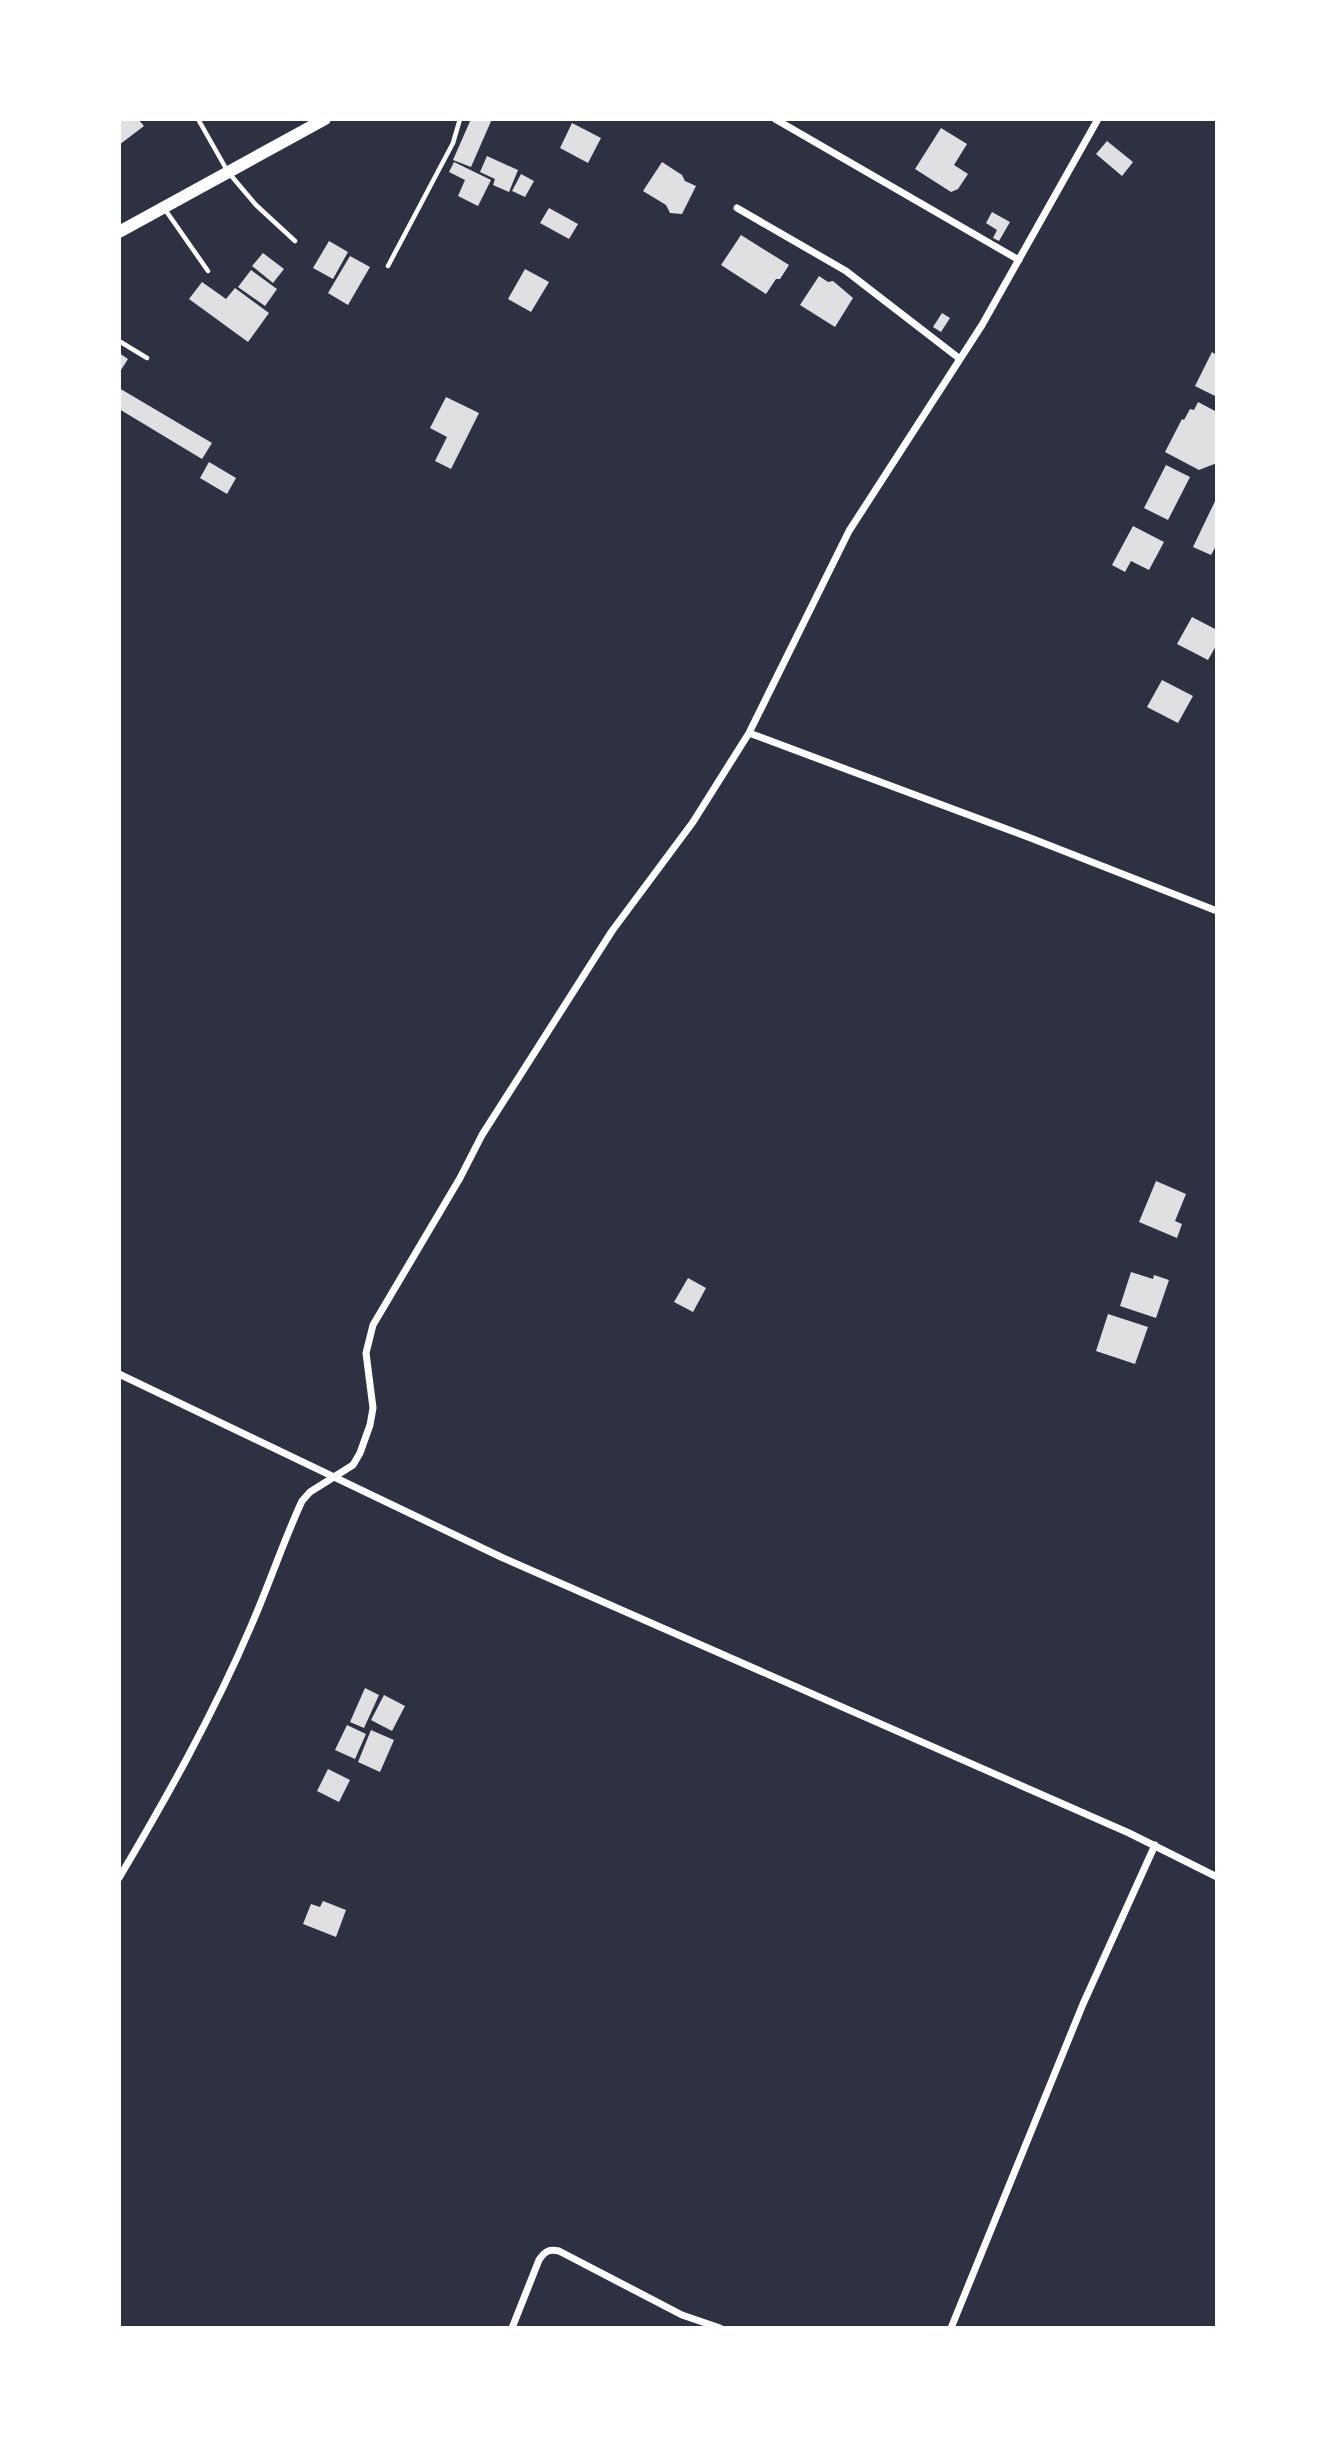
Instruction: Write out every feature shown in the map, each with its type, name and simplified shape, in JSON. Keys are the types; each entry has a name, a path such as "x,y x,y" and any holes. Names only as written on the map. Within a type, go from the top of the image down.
{"street":[{"path":"121,228 325,119"},
{"path":"775,119 1019,260"},
{"path":"119,1878 215,1702 251,1627 302,1501 310,1492 353,1465 370,1425 374,1401 366,1367 366,1353 373,1325 511,1087 612,931 693,822 749,733 849,531 960,359 1098,119"},
{"path":"737,208 846,271 960,359"},
{"path":"749,733 1217,911"},
{"path":"119,1374 513,1562 1155,1845 1217,1877"},
{"path":"951,2328 1083,2004 1155,1845"},
{"path":"512,2328 538,2260 544,2252 551,2249 682,2315 720,2328"}],"lane":[{"path":"198,119 229,172 256,205 295,241"},
{"path":"388,266 453,143 460,119"},
{"path":"163,207 208,271"},
{"path":"119,341 147,358"}],"building":[{"path":"119,119 138,119 144,126 119,145"},
{"path":"471,119 492,119 471,167 453,160"},
{"path":"572,123 601,138 588,163 560,148"},
{"path":"941,128 967,144 954,165 968,174 958,189 951,192 915,169"},
{"path":"1107,141 1133,162 1122,176 1096,154"},
{"path":"487,156 518,170 509,192 493,185 495,179 480,172"},
{"path":"454,162 491,180 478,206 458,196 465,180 449,172"},
{"path":"662,162 682,175 685,181 696,186 682,214 670,213 666,205 643,191"},
{"path":"521,174 534,181 525,197 512,191"},
{"path":"549,208 578,224 569,239 540,223"},
{"path":"992,212 1010,222 999,241 993,238 997,230 986,223"},
{"path":"741,235 789,265 766,294 721,265"},
{"path":"329,241 348,252 333,279 313,268"},
{"path":"263,253 284,269 273,283 252,266"},
{"path":"350,256 370,267 348,305 328,293"},
{"path":"525,269 549,282 531,312 508,299"},
{"path":"251,270 277,289 265,306 238,287"},
{"path":"819,276 828,282 833,281 853,298 835,327 800,305"},
{"path":"202,282 226,299 235,288 269,313 248,342 189,299"},
{"path":"942,313 950,318 941,332 933,327"},
{"path":"1217,350 1217,397 1195,386 1212,352 1215,354"},
{"path":"119,353 128,359 119,373"},
{"path":"119,388 212,443 202,459 119,409"},
{"path":"446,397 479,413 451,469 435,461 447,437 430,428"},
{"path":"1198,402 1217,412 1217,463 1199,470 1165,452 1182,419 1184,420 1190,409 1194,410"},
{"path":"209,462 236,478 227,494 200,478"},
{"path":"1166,465 1190,477 1168,520 1144,508"},
{"path":"1217,497 1217,544 1211,555 1193,547"},
{"path":"1133,526 1164,542 1149,570 1131,561 1125,572 1112,565"},
{"path":"1192,617 1217,630 1217,644 1208,660 1177,644"},
{"path":"1162,680 1193,696 1178,723 1147,707"},
{"path":"1156,1181 1186,1194 1175,1221 1182,1224 1177,1238 1139,1222"},
{"path":"1131,1272 1153,1279 1154,1275 1169,1280 1156,1318 1120,1306"},
{"path":"688,1278 706,1288 693,1312 674,1302"},
{"path":"1108,1314 1148,1327 1135,1364 1096,1351"},
{"path":"365,1688 379,1695 364,1728 350,1722"},
{"path":"384,1695 405,1706 392,1731 371,1720"},
{"path":"347,1725 366,1734 355,1759 335,1750"},
{"path":"371,1730 394,1740 380,1772 358,1762"},
{"path":"328,1769 350,1780 339,1802 317,1791"},
{"path":"323,1901 346,1910 336,1937 303,1924 311,1904 320,1907"}]}
